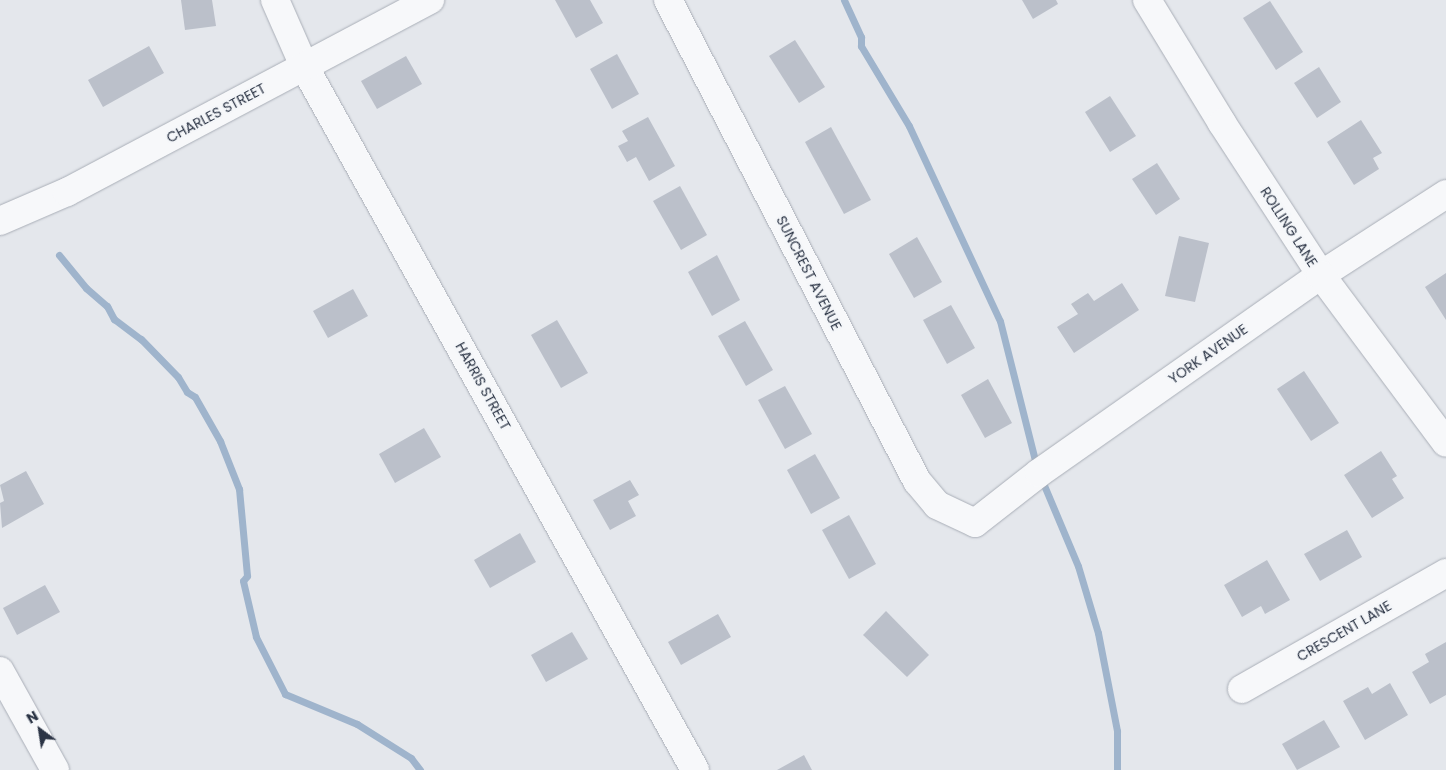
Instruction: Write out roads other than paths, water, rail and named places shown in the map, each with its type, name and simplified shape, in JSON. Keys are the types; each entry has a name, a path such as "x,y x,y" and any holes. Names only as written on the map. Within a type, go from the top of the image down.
{"street":[{"name":"HARRIS STREET","path":"275,0 304,66 695,770"},
{"name":"CHARLES STREET","path":"0,221 67,192 430,0"},
{"name":"SUNCREST AVENUE","path":"668,0 917,481 937,505 975,522"},
{"name":"ROLLING LANE","path":"1147,0 1222,123 1321,275 1446,443"},
{"name":"YORK AVENUE","path":"975,522 1039,473 1321,275 1446,194"},
{"name":"CRESCENT LANE","path":"1242,689 1446,573"},
{"path":"0,671 55,770"}],"waterway":[{"path":"844,0 861,37 861,46 909,126 1000,321 1037,468"},
{"path":"59,255 86,288 107,306 114,319 141,339 178,377 187,392 195,397 220,441 239,489 247,576 243,581 256,637 285,694 357,724 411,758 420,770"},
{"path":"1041,478 1078,566 1098,633 1117,731 1117,770"}]}
